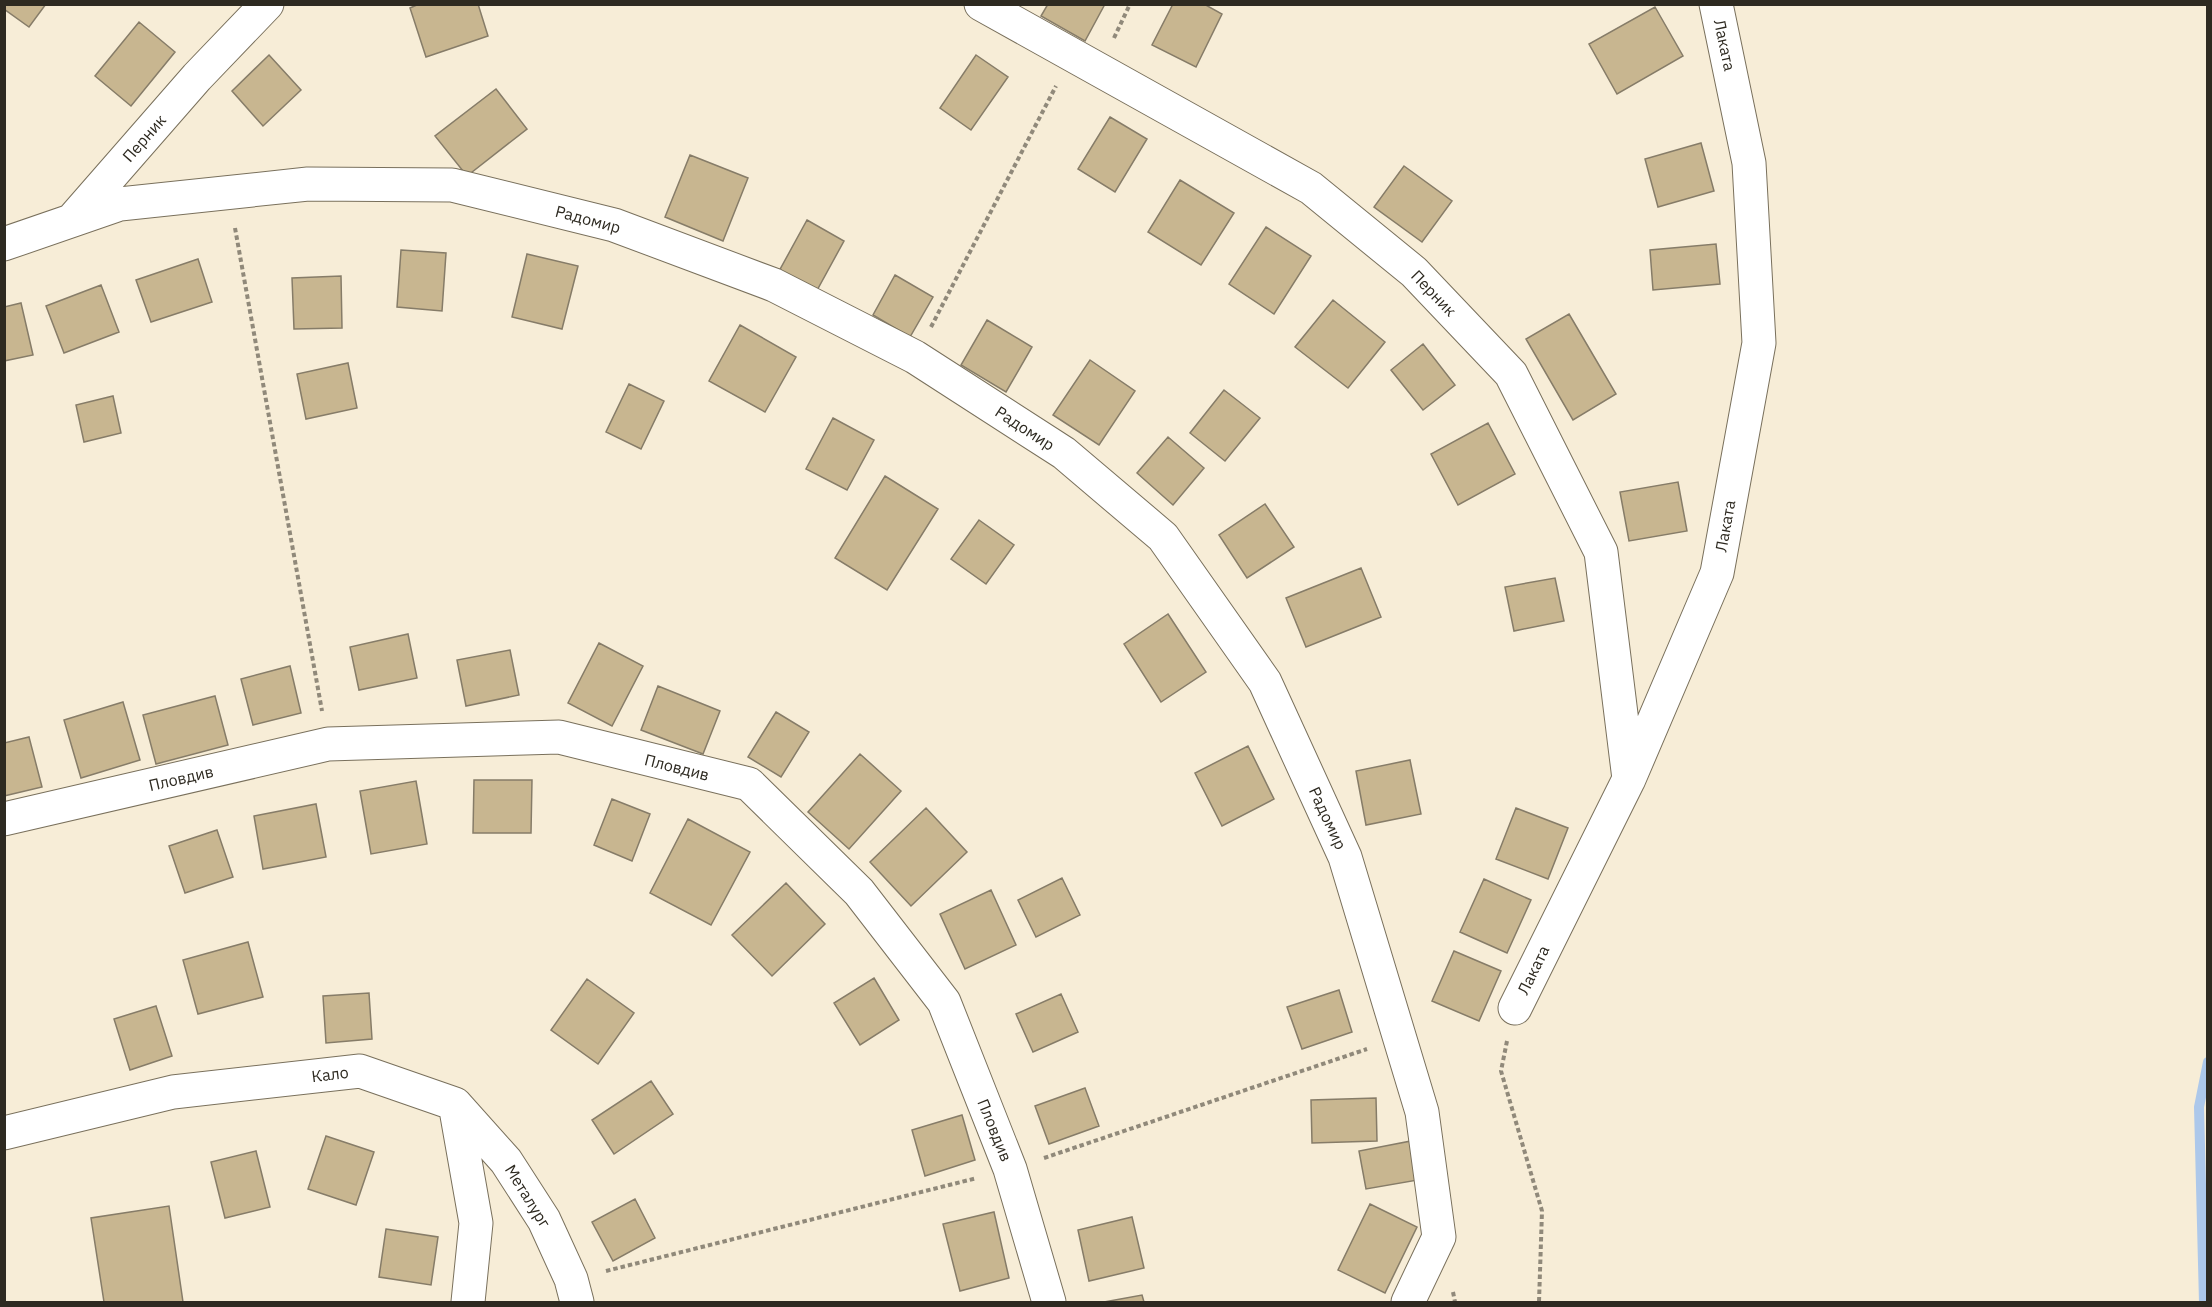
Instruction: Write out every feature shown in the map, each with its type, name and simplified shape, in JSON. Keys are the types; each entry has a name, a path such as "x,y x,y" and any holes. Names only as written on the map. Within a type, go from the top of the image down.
{"street":[{"name":"Перник","path":"4,244 71,221 197,77 267,4"},
{"name":"Перник","path":"981,4 1311,188 1414,272 1511,374 1601,552 1629,779"},
{"name":"Лаката","path":"1515,1008 1629,779 1717,573 1759,343 1749,163 1716,4"},
{"name":"Радомир","path":"71,221 120,204 308,184 452,185 614,225 774,285 915,357 1064,453 1163,537 1265,682 1345,857 1422,1112 1439,1238 1408,1302"},
{"name":"Пловдив","path":"4,819 328,744 559,737 749,784 859,892 944,1002 1011,1169 1049,1302"},
{"name":"Кало","path":"4,1133 173,1092 360,1071 454,1104"},
{"path":"454,1104 476,1223 468,1302"},
{"name":"Металург","path":"454,1104 506,1161 544,1220 571,1279 577,1302"}],"path":[{"path":"915,357 1071,56"},
{"path":"228,193 328,744"},
{"path":"1515,1008 1501,1071 1542,1212 1539,1302"}],"building":[{"path":"4,4 46,4 29,27 4,9"},
{"path":"419,4 478,4 488,36 426,57 410,8"},
{"path":"1048,4 1105,4 1085,41 1041,16"},
{"path":"1173,4 1204,4 1222,14 1196,67 1152,45"},
{"path":"1655,7 1683,56 1617,94 1589,44"},
{"path":"139,22 175,52 131,106 95,76"},
{"path":"269,55 301,90 263,126 232,91"},
{"path":"976,55 1008,77 971,130 940,108"},
{"path":"496,89 527,129 467,176 435,136"},
{"path":"1110,117 1147,139 1115,192 1078,169"},
{"path":"1701,143 1714,191 1658,207 1645,159"},
{"path":"690,155 748,178 723,241 665,217"},
{"path":"1404,166 1452,201 1422,242 1374,207"},
{"path":"1180,180 1234,213 1201,265 1148,232"},
{"path":"807,220 844,241 815,294 778,273"},
{"path":"1266,227 1311,256 1274,314 1229,284"},
{"path":"1716,244 1720,284 1653,290 1650,250"},
{"path":"401,250 446,253 442,311 397,307"},
{"path":"527,254 578,266 562,329 512,317"},
{"path":"198,259 212,302 151,322 136,280"},
{"path":"895,275 933,297 910,337 873,315"},
{"path":"341,276 342,328 294,329 292,278"},
{"path":"101,285 119,332 64,353 46,306"},
{"path":"1333,300 1385,342 1348,388 1295,347"},
{"path":"21,303 33,355 4,361 4,307"},
{"path":"1569,314 1616,394 1573,420 1526,339"},
{"path":"987,320 1032,347 1006,392 961,365"},
{"path":"740,325 796,357 765,412 709,381"},
{"path":"1423,344 1455,385 1423,410 1391,370"},
{"path":"1090,360 1135,391 1099,445 1053,415"},
{"path":"348,363 357,408 306,419 297,374"},
{"path":"629,384 664,401 641,449 606,432"},
{"path":"1224,390 1260,418 1225,461 1190,433"},
{"path":"113,396 121,433 84,442 76,405"},
{"path":"833,418 874,440 847,490 806,469"},
{"path":"1488,423 1515,474 1458,505 1431,454"},
{"path":"1168,437 1204,468 1173,505 1137,473"},
{"path":"885,476 938,509 887,590 835,558"},
{"path":"1678,482 1687,531 1629,541 1620,492"},
{"path":"1265,504 1294,547 1247,578 1219,535"},
{"path":"979,520 1014,545 986,584 951,559"},
{"path":"1361,568 1381,617 1306,647 1286,598"},
{"path":"1555,578 1564,621 1514,631 1505,587"},
{"path":"1168,614 1206,672 1161,702 1124,644"},
{"path":"408,634 417,678 359,690 350,647"},
{"path":"599,643 643,666 612,726 568,703"},
{"path":"510,650 519,695 466,706 457,660"},
{"path":"290,666 301,713 253,725 241,679"},
{"path":"658,686 720,711 703,754 641,730"},
{"path":"215,696 228,745 156,764 143,715"},
{"path":"123,702 140,760 81,778 64,720"},
{"path":"776,712 809,732 781,777 748,757"},
{"path":"29,737 42,787 4,796 4,743"},
{"path":"1248,746 1274,799 1222,826 1195,773"},
{"path":"860,754 901,791 849,849 808,812"},
{"path":"1410,760 1421,814 1366,825 1356,771"},
{"path":"474,780 532,780 531,833 473,833"},
{"path":"416,781 427,844 371,854 360,791"},
{"path":"612,799 650,814 632,861 594,845"},
{"path":"316,804 326,857 263,869 254,816"},
{"path":"926,808 967,852 911,906 870,862"},
{"path":"1516,808 1568,828 1548,879 1496,859"},
{"path":"688,819 750,852 711,925 650,893"},
{"path":"217,830 233,877 185,893 169,846"},
{"path":"1062,878 1080,915 1036,937 1018,900"},
{"path":"1484,879 1531,900 1507,953 1460,932"},
{"path":"786,883 825,924 772,976 732,935"},
{"path":"991,890 1016,945 965,969 940,914"},
{"path":"248,942 263,997 198,1014 183,960"},
{"path":"1454,951 1501,971 1479,1021 1432,1001"},
{"path":"874,978 899,1020 860,1045 834,1003"},
{"path":"587,979 634,1013 598,1064 551,1030"},
{"path":"1339,990 1352,1032 1302,1049 1287,1007"},
{"path":"369,993 372,1039 326,1043 323,996"},
{"path":"1061,994 1078,1032 1033,1052 1016,1014"},
{"path":"156,1006 172,1056 130,1070 114,1019"},
{"path":"651,1081 673,1114 614,1154 592,1120"},
{"path":"1085,1088 1099,1126 1049,1144 1035,1106"},
{"path":"1376,1098 1377,1141 1312,1143 1311,1100"},
{"path":"962,1115 975,1160 925,1176 912,1130"},
{"path":"326,1136 374,1152 356,1205 308,1189"},
{"path":"1411,1141 1418,1180 1366,1189 1359,1151"},
{"path":"256,1151 270,1207 225,1218 211,1162"},
{"path":"635,1199 655,1238 613,1261 592,1222"},
{"path":"1370,1204 1417,1227 1385,1293 1338,1270"},
{"path":"169,1206 183,1302 104,1302 91,1218"},
{"path":"994,1212 1009,1278 960,1291 943,1224"},
{"path":"1132,1217 1144,1268 1089,1281 1078,1230"},
{"path":"386,1229 438,1237 431,1285 379,1277"},
{"path":"1142,1295 1144,1302 1104,1302"}],"waterway":[{"path":"2204,1302 2199,1107 2208,1062"}]}
